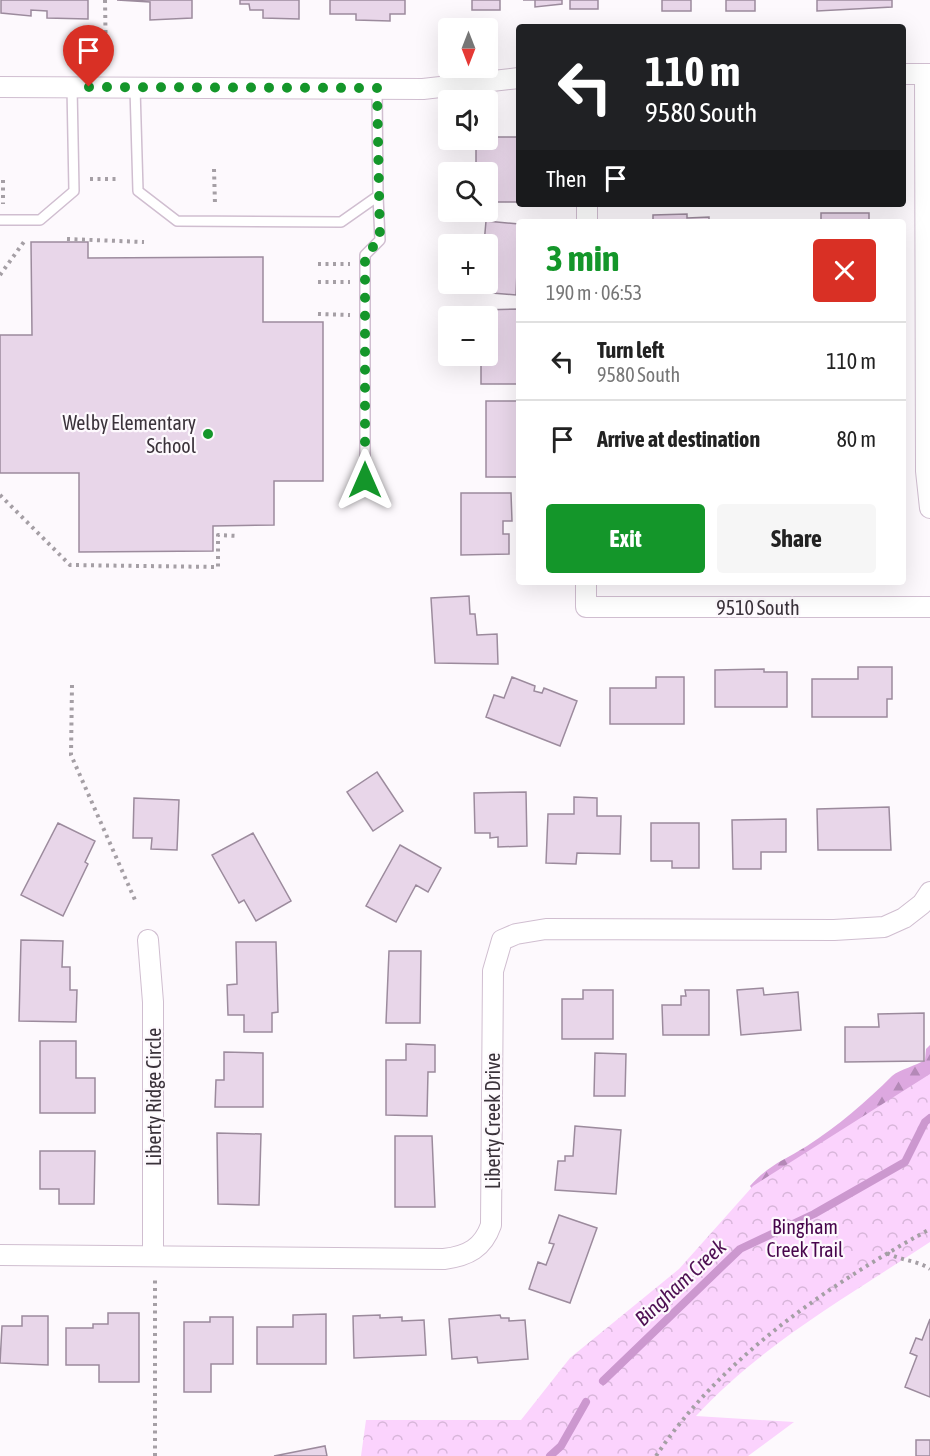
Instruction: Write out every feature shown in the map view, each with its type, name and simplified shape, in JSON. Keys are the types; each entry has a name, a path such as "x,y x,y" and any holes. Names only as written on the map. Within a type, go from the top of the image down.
{"street":[{"path":"906,74 927,74 926,471 930,508"},
{"path":"0,87 433,88 516,78"},
{"name":"9510 South","path":"586,585 586,608 930,608"},
{"name":"Liberty Creek Drive","path":"0,1255 154,1263 444,1259 469,1254 480,1246 491,1225 493,970 502,940 516,934 546,929 834,930 884,927 904,918 926,898"},
{"name":"Liberty Ridge Circle","path":"148,940 153,1002 154,1263"}],"lane":[{"path":"0,220 40,220 74,191 72,87"},
{"path":"135,88 138,191 177,221 341,222 378,196"},
{"path":"365,480 365,255 380,240 377,88"}],"path":[{"path":"105,0 106,64"},
{"path":"214,169 215,205"},
{"path":"90,179 118,179"},
{"path":"3,180 3,205"},
{"path":"0,275 26,239"},
{"path":"67,239 144,242"},
{"path":"318,264 365,264"},
{"path":"318,282 365,283"},
{"path":"318,314 365,316"},
{"path":"0,495 70,565 219,567 218,535 238,536"},
{"path":"72,685 71,754 135,900"},
{"path":"656,1456 693,1406 730,1370 800,1311 887,1253 930,1229"},
{"path":"887,1253 901,1260 920,1262 930,1269"},
{"path":"154,1263 155,1456"}],"green space":[{"path":"930,1045 930,1102 764,1206 750,1186 757,1179 770,1168 830,1130 892,1076 925,1060 926,1049"},
{"name":"Bingham Creek Trail","path":"930,1074 930,1242 778,1343 722,1390 696,1416 794,1422 748,1456 361,1456 366,1420 521,1420 570,1358 679,1269 753,1186"}],"building":[{"path":"1,0 88,0 88,19 47,18 47,11 31,10 31,16 1,13"},
{"path":"117,0 192,0 192,18 150,20 150,2"},
{"path":"240,0 299,0 299,19 263,18 263,10 250,10 249,4 240,4"},
{"path":"330,0 405,0 405,14 390,14 390,21 356,20 356,14 330,14"},
{"path":"472,0 500,0 500,10 472,10"},
{"path":"535,0 562,0 562,4 535,7"},
{"path":"570,0 598,0 598,9 570,9"},
{"path":"662,0 691,0 691,11 662,11"},
{"path":"726,0 755,0 755,11 726,11"},
{"path":"817,0 892,0 892,7 817,11"},
{"path":"498,137 516,137 516,202 498,202 498,162 476,162 476,150 498,150"},
{"path":"821,213 869,213 869,219 821,219"},
{"path":"687,214 687,218 709,217 709,219 653,219 653,215"},
{"path":"486,222 516,224 516,295 498,294 498,234 485,234"},
{"path":"31,242 88,242 88,258 263,257 263,322 323,322 323,481 274,481 274,525 213,526 213,551 79,552 79,473 0,473 0,335 32,335"},
{"path":"516,309 516,384 481,384 481,366 498,366 498,310"},
{"path":"486,401 516,401 516,477 486,477"},
{"path":"461,493 511,493 512,521 503,521 503,534 509,534 509,554 461,555"},
{"path":"469,596 470,614 475,614 477,635 497,634 498,664 435,663 431,598"},
{"path":"858,667 892,667 892,699 887,699 887,717 812,717 812,679 858,679"},
{"path":"764,669 764,672 787,672 787,707 715,707 715,670"},
{"path":"512,677 535,686 534,691 542,693 544,688 577,701 560,746 486,717 494,695 504,698"},
{"path":"656,677 684,677 684,724 610,724 610,688 656,688"},
{"path":"377,772 403,811 373,831 347,792"},
{"path":"526,792 527,846 498,847 498,837 490,838 490,833 475,833 474,793"},
{"path":"574,797 597,798 597,816 621,816 620,854 577,853 576,864 546,863 548,814 574,814"},
{"path":"134,798 179,800 177,850 151,849 152,838 133,838"},
{"path":"889,807 891,850 818,850 817,809"},
{"path":"786,819 786,852 761,852 761,869 733,869 732,820"},
{"path":"58,823 95,841 85,862 88,864 63,916 21,895"},
{"path":"651,823 699,823 699,868 672,868 672,861 651,861"},
{"path":"253,833 291,901 256,921 244,900 239,903 212,855"},
{"path":"400,845 441,868 428,892 416,885 396,922 366,906"},
{"path":"21,940 63,941 62,967 70,967 70,990 77,990 76,1022 19,1021"},
{"path":"236,942 276,942 278,1012 272,1013 272,1032 244,1032 244,1015 228,1015 227,985 237,984"},
{"path":"389,951 421,951 420,1023 386,1023"},
{"path":"763,988 764,995 798,992 801,1030 741,1035 737,990"},
{"path":"583,990 613,990 613,1039 562,1039 562,999 583,999"},
{"path":"685,990 709,990 709,1035 663,1035 662,1005 681,1005 681,996 686,996"},
{"path":"924,1013 924,1061 845,1062 845,1027 879,1027 878,1014"},
{"path":"40,1041 76,1041 76,1078 95,1078 95,1113 40,1113"},
{"path":"406,1044 435,1045 435,1072 428,1072 427,1116 386,1115 386,1060 406,1060"},
{"path":"224,1052 263,1053 263,1107 215,1107 216,1080 224,1080"},
{"path":"595,1053 626,1054 625,1096 594,1096"},
{"path":"575,1126 621,1130 616,1194 555,1190 558,1161 565,1161 565,1156 573,1156"},
{"path":"217,1133 261,1134 259,1205 218,1204"},
{"path":"395,1136 432,1136 435,1207 395,1207"},
{"path":"40,1151 95,1151 94,1204 59,1204 59,1189 40,1189"},
{"path":"559,1215 597,1228 570,1303 529,1289 538,1262 546,1265 554,1244 549,1243"},
{"path":"108,1313 139,1313 139,1382 99,1382 99,1365 66,1365 66,1328 93,1328 93,1324 108,1324"},
{"path":"326,1314 326,1364 257,1364 257,1327 293,1327 293,1315"},
{"path":"380,1315 380,1318 402,1317 402,1321 424,1320 426,1355 354,1358 353,1316"},
{"path":"500,1315 501,1318 509,1318 509,1321 525,1320 528,1359 478,1363 477,1357 452,1359 449,1319"},
{"path":"22,1316 48,1316 48,1365 0,1363 2,1326 22,1326"},
{"path":"210,1317 233,1317 233,1364 211,1364 211,1392 184,1392 184,1322 210,1322"},
{"path":"930,1319 930,1397 905,1387 917,1356 910,1353 916,1338 922,1340"},
{"path":"916,1440 930,1440 930,1456 916,1456"},
{"path":"325,1446 327,1456 274,1456"}],"waterway":[{"name":"Bingham Creek","path":"603,1381 740,1249 814,1214 905,1162 925,1122 930,1118"},
{"name":"Bingham Creek","path":"550,1456 561,1446 586,1402"}],"place":[{"name":"Welby Elementary School","path":"208,434"}],"route":[{"path":"89,87 377,88 380,240 365,255 365,480"}]}
